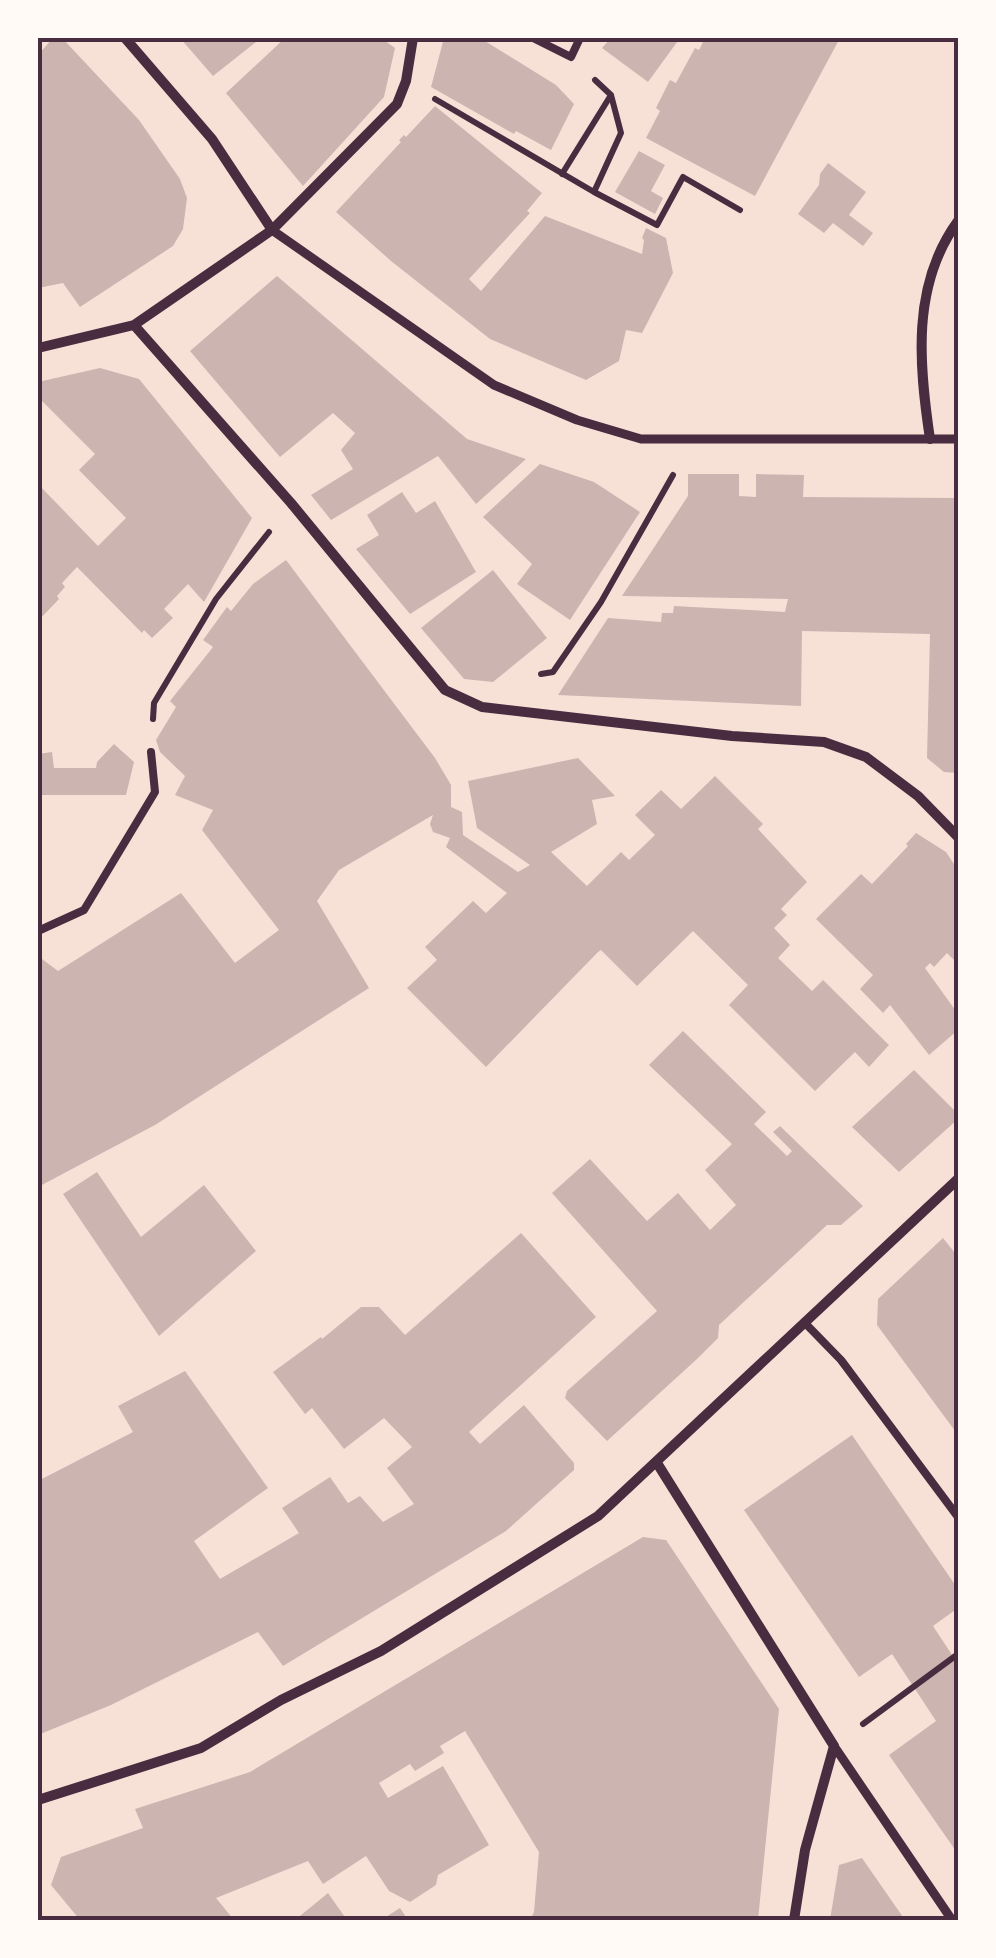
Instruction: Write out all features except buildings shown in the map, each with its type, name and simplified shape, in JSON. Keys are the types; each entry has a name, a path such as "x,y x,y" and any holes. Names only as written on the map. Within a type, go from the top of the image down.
{"street":[{"path":"126,38 212,138 272,230 494,385 577,420 641,439 958,439"},
{"path":"38,348 134,326 272,230 397,104 406,81 413,38"},
{"path":"930,439 920,338 928,282 958,221"},
{"path":"134,326 291,504 445,690 482,707 732,736 824,742 866,757 918,796 958,837"},
{"path":"38,1800 201,1748 282,1700 381,1651 598,1516 958,1178"},
{"path":"658,1463 834,1746 952,1920"},
{"path":"794,1920 805,1850 834,1746"}],"lane":[{"path":"533,38 571,58 580,38"},
{"path":"38,931 84,910 154,792 151,752"},
{"path":"804,1322 841,1360 958,1518"}],"path":[{"path":"571,58 611,95 621,134 594,192"},
{"path":"406,81 562,174 657,225 683,176 740,210"},
{"path":"562,174 611,95"},
{"path":"537,675 553,672 601,602 692,440"},
{"path":"151,752 154,704 216,600 291,504"},
{"path":"834,1746 958,1654"}]}
